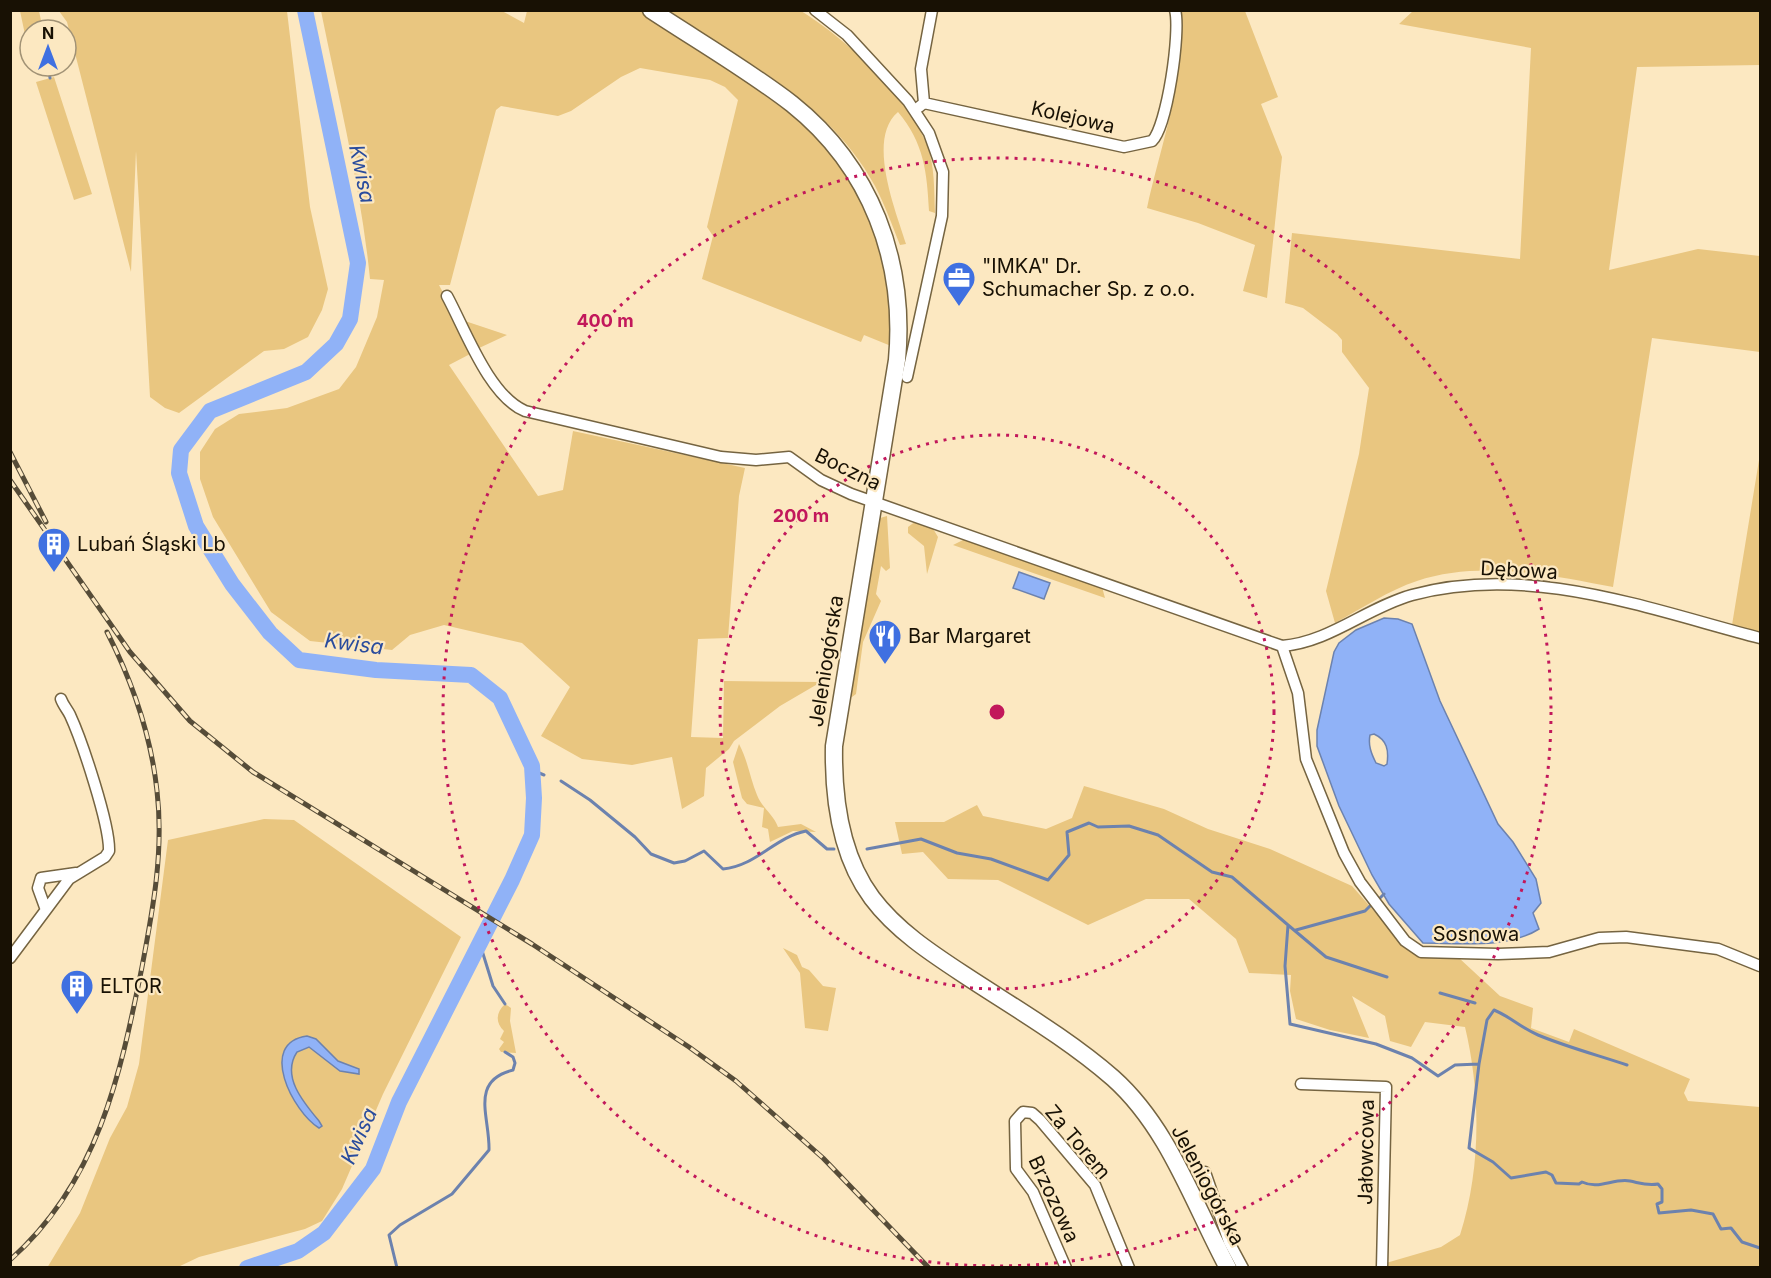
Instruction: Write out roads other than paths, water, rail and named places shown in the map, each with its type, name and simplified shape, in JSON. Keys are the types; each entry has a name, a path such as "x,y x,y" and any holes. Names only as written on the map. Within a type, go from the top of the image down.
{"main road":[{"name":"Jeleniogórska","path":"651,10 766,86 806,116 844,158 875,211 895,278 899,338 834,746 835,791 840,824 859,875 872,898 900,928 932,954 1082,1054 1113,1079 1133,1100 1164,1141 1228,1268"}],"street":[{"path":"815,10 847,35 886,76 915,111 938,155 944,186 942,216 907,377"},
{"path":"915,111 924,103 921,69 932,10"},
{"name":"Kolejowa","path":"924,103 1124,147 1152,141 1161,126 1174,52 1174,10"},
{"name":"Boczna","path":"447,296 493,381 511,404 518,408 626,437 721,457 756,460 789,457 821,480 874,503 1282,646"},
{"name":"Dębowa","path":"1282,646 1304,644 1411,596 1452,587 1515,584 1604,598 1761,638"},
{"name":"Sosnowa","path":"1282,646 1298,693 1306,759 1344,853 1360,882 1405,941 1421,952 1498,954 1549,952 1599,938 1626,937 1718,949 1761,966"},
{"path":"10,958 69,879 105,857 109,851 106,826 69,714 61,699"},
{"path":"46,910 38,888 41,878 80,873"},
{"name":"Jałowcowa","path":"1301,1084 1386,1087 1382,1268"},
{"name":"Brzozowa","path":"1023,1112 1015,1121 1016,1169 1034,1192 1066,1268"},
{"name":"Za Torem","path":"1023,1112 1032,1113 1040,1120 1095,1185 1129,1268"},
{"path":"1205,1172 1230,1242 1243,1268"}],"water":[{"path":"1019,572 1050,583 1044,599 1013,588"},
{"path":"1384,618 1398,619 1412,624 1440,701 1498,824 1513,842 1536,879 1541,903 1533,913 1539,929 1513,940 1483,944 1423,943 1389,904 1372,875 1339,806 1317,746 1317,730 1334,652 1339,643 1356,630","holes":["1370,735 1378,736 1384,742 1388,754 1387,764 1384,766 1376,763 1371,752"]},
{"path":"307,1036 316,1039 338,1061 359,1069 359,1074 340,1071 309,1047 297,1052 291,1070 293,1079 301,1097 322,1126 319,1128 299,1108 284,1079 282,1064 284,1051 292,1041"}],"waterway":[{"name":"Kwisa","path":"247,1268 298,1251 324,1233 373,1169 399,1102 512,880 532,835 534,798 532,766 500,698 471,675 376,670 299,660 270,633 232,584 196,526 179,473 181,450 210,411 306,372 336,344 350,319 358,263 305,10"},
{"path":"532,770 544,775"},
{"path":"561,781 590,800 635,837 651,854 674,863 685,861 704,851 723,869 735,867 746,863 785,839 806,831 827,849 834,849"},
{"path":"867,849 921,839 957,853 991,859 1048,880 1069,855 1067,832 1089,823 1098,827 1129,826 1158,835 1212,872 1232,877 1288,925 1285,966 1290,1024 1376,1044 1412,1058 1438,1076 1455,1065 1479,1064 1469,1148 1493,1162 1511,1178 1546,1172 1552,1175 1556,1183 1579,1184 1582,1182 1594,1185 1630,1181 1658,1184 1662,1189 1662,1202 1657,1204 1659,1213 1691,1210 1713,1214 1721,1229 1731,1228 1742,1242 1760,1248"},
{"path":"1380,898 1384,894"},
{"path":"1296,930 1365,911 1370,906"},
{"path":"1288,925 1326,957 1387,977"},
{"path":"480,944 493,986 505,1004"},
{"path":"1440,993 1475,1003"},
{"path":"1479,1064 1487,1020 1494,1010 1538,1035 1627,1065"},
{"path":"397,1268 389,1235 400,1225 452,1194 489,1150 485,1113 486,1091 499,1075 513,1070 515,1063 513,1057 505,1052"}],"railway":[{"path":"10,452 46,522"},
{"path":"10,480 130,652 190,721 253,772 532,944 689,1047 736,1081 823,1158 929,1268"},
{"path":"10,1260 40,1229 65,1197 85,1162 101,1125 124,1048 142,967 153,902 159,836 154,770 140,710 107,632"}],"place":[{"name":"\"IMKA\" Dr. Schumacher Sp. z o.o.","path":"959,307"},
{"name":"Lubań Śląski Lb","path":"54,573"},
{"name":"Bar Margaret","path":"885,665"},
{"name":"ELTOR","path":"77,1015"}]}
